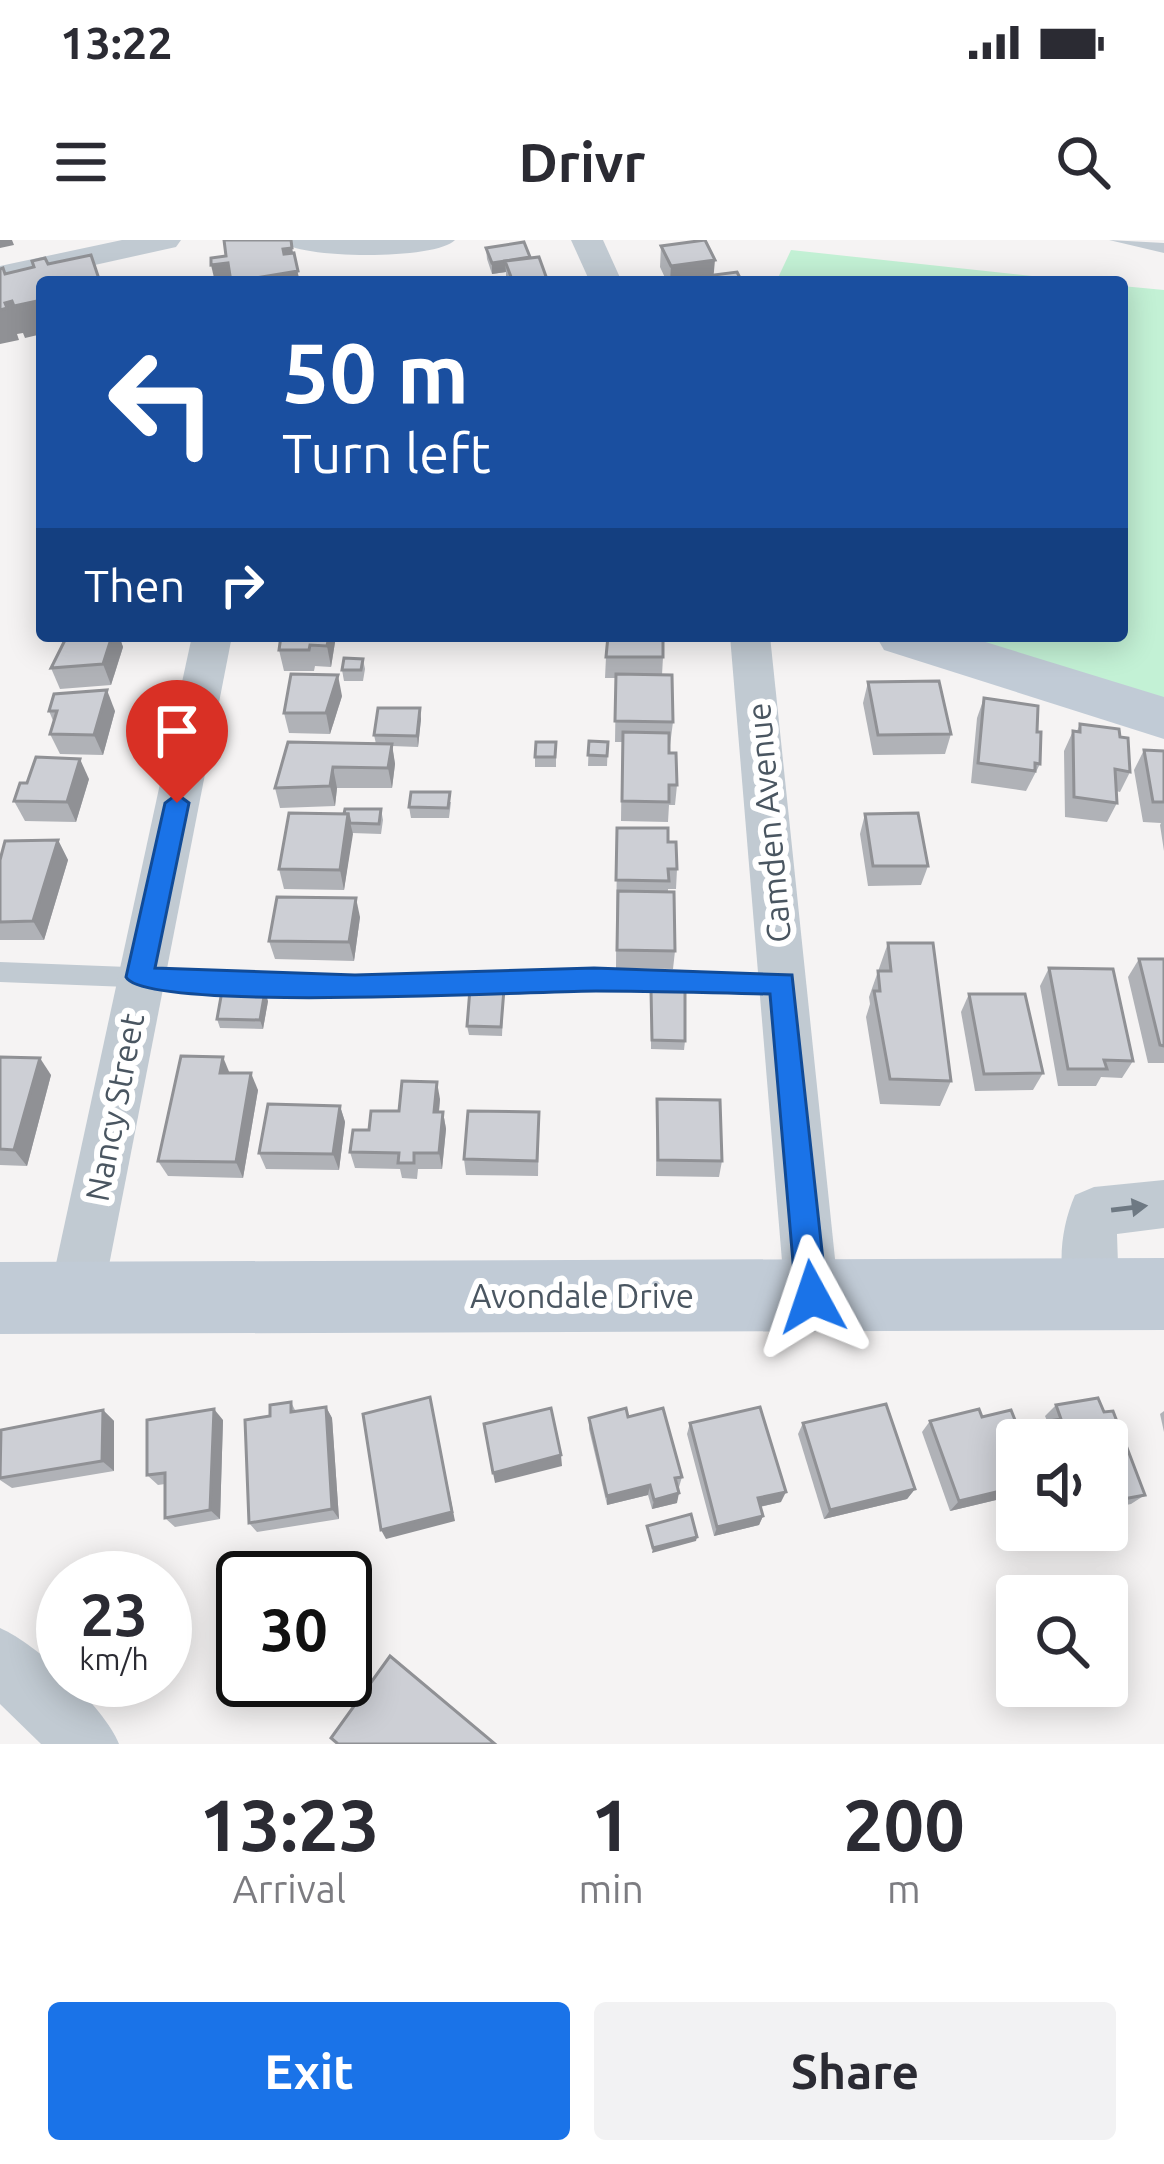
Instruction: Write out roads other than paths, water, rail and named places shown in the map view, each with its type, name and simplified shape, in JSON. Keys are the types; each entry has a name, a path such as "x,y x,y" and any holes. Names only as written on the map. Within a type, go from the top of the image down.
{"main road":[{"path":"922,642 1164,718"},
{"name":"Avondale Drive","path":"0,1298 1128,1295"}],"street":[{"path":"0,276 165,240"},
{"path":"295,240 369,246 439,240"},
{"path":"587,240 603,276"},
{"name":"Nancy Street","path":"76,1296 211,642"},
{"name":"Camden Avenue","path":"751,642 812,1297"},
{"path":"1128,1295 1088,1250 1094,1212 1164,1204"},
{"path":"0,1660 86,1744"}],"lane":[{"path":"1117,240 1164,248"},
{"path":"0,972 140,977 178,983 355,986 594,980 783,983"}]}
